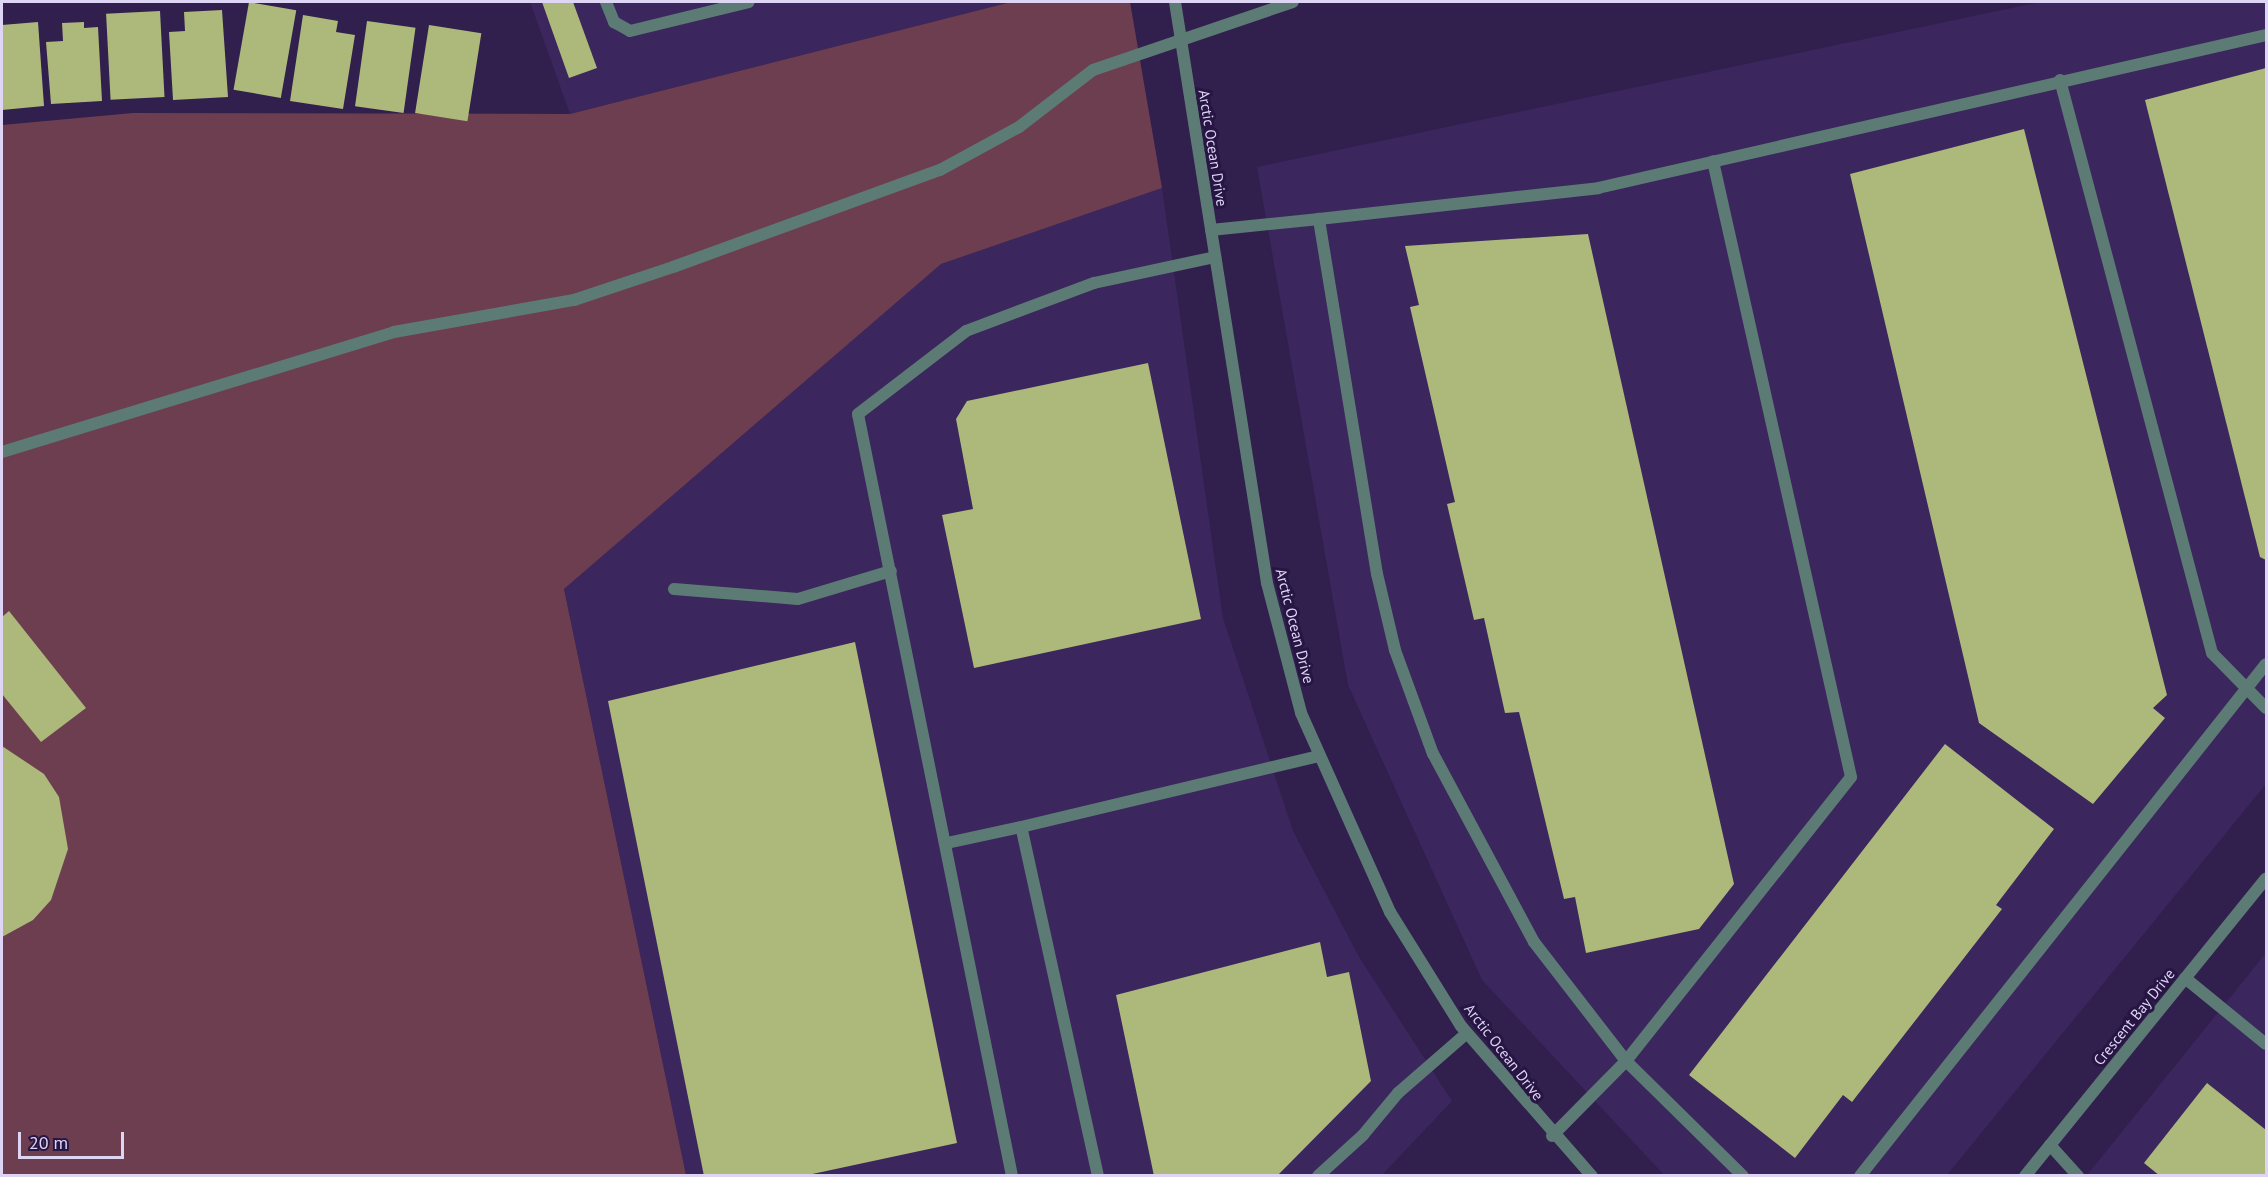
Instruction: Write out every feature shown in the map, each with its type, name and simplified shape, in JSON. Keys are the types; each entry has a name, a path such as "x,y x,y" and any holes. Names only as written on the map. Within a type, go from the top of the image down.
{"street":[{"path":"606,2 614,22 630,31 749,2"},
{"name":"Arctic Ocean Drive","path":"1175,2 1267,583 1301,713 1390,912 1467,1033 1552,1136 1592,1176"},
{"path":"2,452 394,332 574,300 673,267 940,170 1019,127 1093,70 1293,2"},
{"path":"1211,230 1598,188 2060,80 2266,35"},
{"path":"2060,80 2212,653 2250,688 2266,708"},
{"path":"1552,1136 1626,1061 1851,777 1713,161"},
{"path":"1319,219 1377,574 1399,661 1433,754 1534,942 1626,1061 1743,1176"},
{"path":"1010,1175 947,843 858,414 966,331 1094,283 1215,256"},
{"path":"674,590 798,598 891,571"},
{"path":"1860,1176 2250,688 2266,664"},
{"path":"947,843 1319,756"},
{"path":"1021,827 1098,1176"},
{"name":"Crescent Bay Drive","path":"2025,1176 2266,878"},
{"path":"2185,978 2266,1044"},
{"path":"1318,1176 1363,1136 1398,1093 1467,1033"},
{"path":"2050,1145 2078,1176"}],"shaded area":[{"path":"530,2 1011,2 570,114"},
{"path":"1011,2 1130,2 1162,188 941,264 564,589 686,1175 2,1176 2,125 133,113 570,114"},
{"path":"2040,2 2266,2 2266,784 1947,1175 1664,1175 1482,980 1348,685 1257,167"},
{"path":"1162,188 1223,618 1293,831 1359,957 1452,1101 1382,1175 686,1175 564,589 941,264"},
{"path":"2266,953 2266,1175 2087,1175"}],"building":[{"path":"249,2 296,10 281,98 234,90"},
{"path":"542,2 573,2 597,68 569,78"},
{"path":"222,10 228,97 173,100 169,32 185,31 184,12"},
{"path":"160,11 165,97 111,100 106,14"},
{"path":"303,15 338,21 336,32 355,35 343,109 290,101"},
{"path":"367,21 416,28 404,113 355,106"},
{"path":"38,22 44,106 2,110 2,25"},
{"path":"84,22 84,28 98,27 102,101 51,104 46,42 63,41 62,23"},
{"path":"429,25 481,33 467,121 415,113"},
{"path":"2266,68 2266,560 2260,557 2145,100"},
{"path":"2024,129 2167,695 2153,708 2165,718 2093,804 1979,723 1850,174"},
{"path":"1588,234 1734,884 1699,929 1586,953 1575,897 1564,899 1519,712 1505,713 1484,618 1474,620 1447,504 1455,502 1410,307 1419,305 1405,246"},
{"path":"1148,363 1201,619 974,668 942,515 973,509 956,419 967,401"},
{"path":"9,611 86,708 41,742 2,694 2,617"},
{"path":"855,642 957,1143 803,1176 704,1176 608,701"},
{"path":"1945,744 2054,829 1996,905 2002,909 1852,1102 1843,1095 1795,1158 1689,1075"},
{"path":"2,746 44,774 59,797 68,849 51,900 33,920 2,937"},
{"path":"1320,942 1327,977 1349,972 1371,1081 1277,1176 1154,1176 1116,995"},
{"path":"2207,1083 2266,1130 2266,1176 2160,1176 2144,1163"}]}
